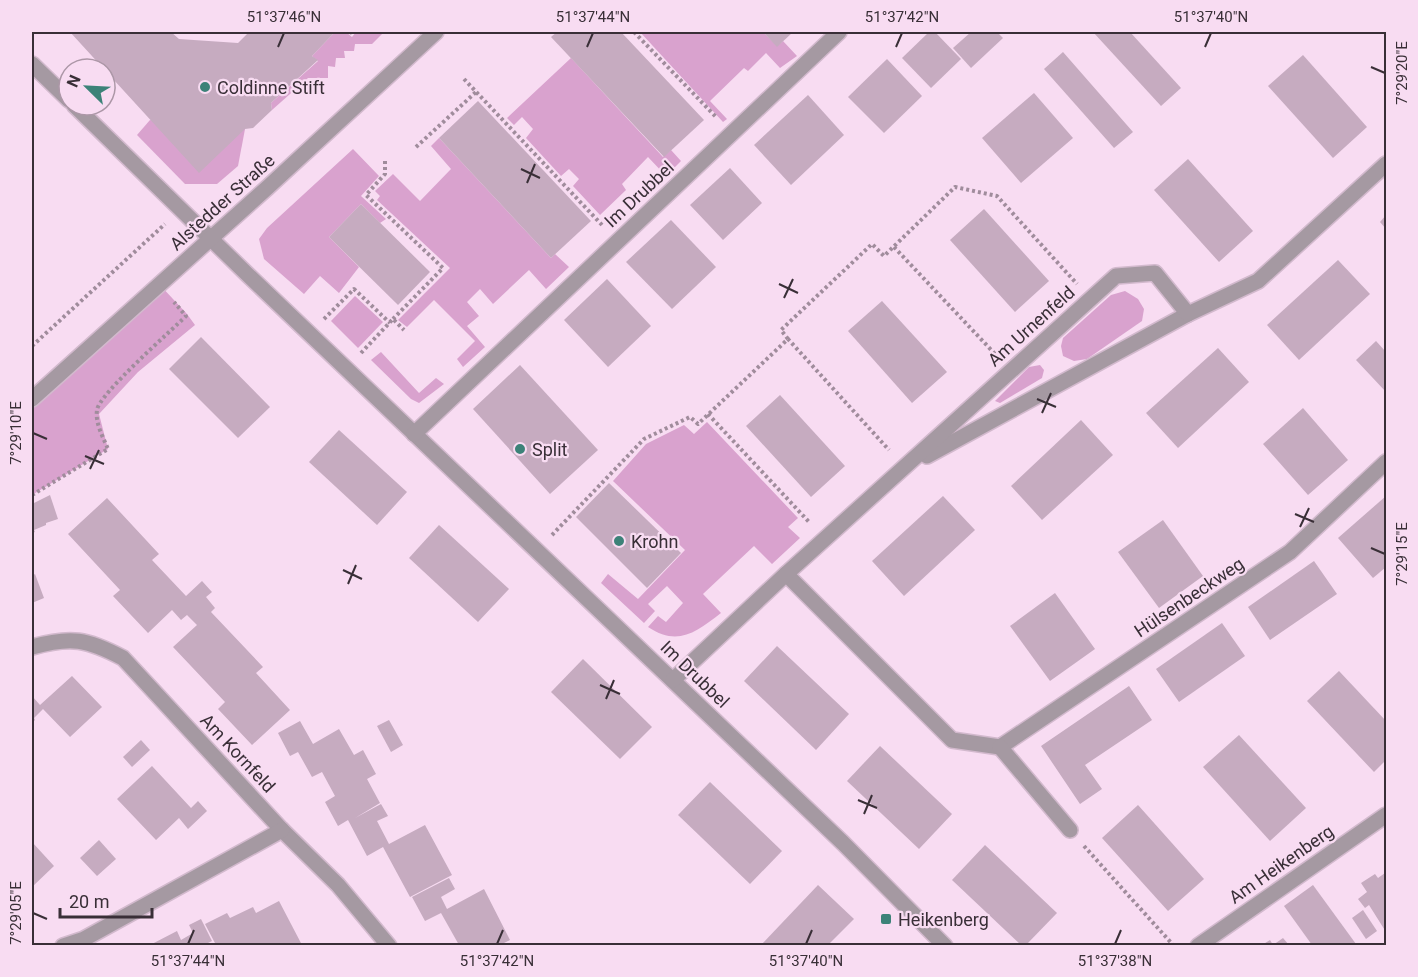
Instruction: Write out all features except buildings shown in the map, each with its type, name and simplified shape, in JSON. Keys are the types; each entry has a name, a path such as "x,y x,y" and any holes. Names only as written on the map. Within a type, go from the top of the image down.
{"street":[{"name":"Alstedder Straße","path":"32,399 436,32"},
{"name":"Im Drubbel","path":"414,434 838,32"},
{"path":"32,64 57,88"},
{"name":"Im Drubbel","path":"86,117 346,369 835,835 945,945"},
{"name":"Am Urnenfeld","path":"905,467 1188,314 1258,281 1386,164"},
{"name":"Am Urnenfeld","path":"673,680 786,574 1116,276 1155,273 1188,314"},
{"name":"Hülsenbeckweg","path":"1000,747 1290,552 1386,462"},
{"path":"786,574 952,740 1000,747 1070,830"},
{"name":"Am Kornfeld","path":"32,647 57,640 78,640 103,647 123,658 282,830 338,885 389,945"},
{"name":"Am Heikenberg","path":"1198,945 1386,815"},
{"path":"63,945 84,939 282,830"}],"path":[{"path":"634,32 732,133"},
{"path":"464,79 617,241"},
{"path":"416,147 476,92"},
{"path":"346,369 443,268 366,195 385,174 384,161"},
{"path":"905,467 781,330 872,244 884,256 955,188 997,196 1091,299"},
{"path":"32,346 181,209"},
{"path":"894,247 1011,371"},
{"path":"32,495 108,449 96,419 97,406 137,361 186,316 159,284"},
{"path":"310,334 354,289 404,330"},
{"path":"537,551 644,439 690,417 698,424 788,339"},
{"path":"708,414 825,539"},
{"path":"1070,830 1174,945"}],"shaded area":[{"path":"335,32 346,32 352,37 356,32 384,32 372,44 355,44 354,51 344,51 345,58 336,58 335,67 328,66 328,78 308,78 272,110 271,103 318,61 312,56"},
{"path":"640,32 763,32 777,46 783,41 797,56 780,68 766,53 748,71 744,68 710,101 727,119 723,122"},
{"path":"571,58 663,157 671,150 681,161 666,176 648,157 622,184 626,190 600,215 573,186 579,179 569,169 561,176 526,138 533,129 522,117 514,125 507,118"},
{"path":"150,120 245,129 238,166 217,184 185,184 137,135"},
{"path":"439,138 551,258 555,254 569,267 546,289 529,270 493,304 480,289 467,302 479,316 467,326 485,347 463,367 457,359 475,341 434,300 407,327 398,320 450,268 377,200 380,196 375,191 393,174 420,201 451,169 431,146"},
{"path":"353,149 379,176 361,196 386,219 380,223 361,204 329,237 359,267 339,293 320,276 304,294 264,259 259,239 267,228"},
{"path":"159,284 195,325 138,372 99,414 108,449 32,495 32,399"},
{"path":"1125,291 1138,299 1144,309 1142,321 1087,359 1074,361 1063,356 1061,346 1063,338 1111,295"},
{"path":"355,296 383,322 358,348 331,321"},
{"path":"381,352 419,393 436,378 444,384 419,403 411,399 371,360"},
{"path":"1040,365 1044,370 1042,378 1000,403 995,401 1029,367"},
{"path":"707,422 798,518 788,527 800,538 772,564 754,546 703,594 721,613 686,635 669,636 648,627 658,616 666,622 683,603 667,586 648,604 655,611 644,623 601,583 608,574 638,599 685,550 613,481 646,444 684,425 694,434"}],"place":[{"name":"Coldinne Stift","path":"205,87"},
{"name":"Split","path":"520,449"},
{"name":"Krohn","path":"619,541"},
{"name":"Heikenberg","path":"886,919"}]}
